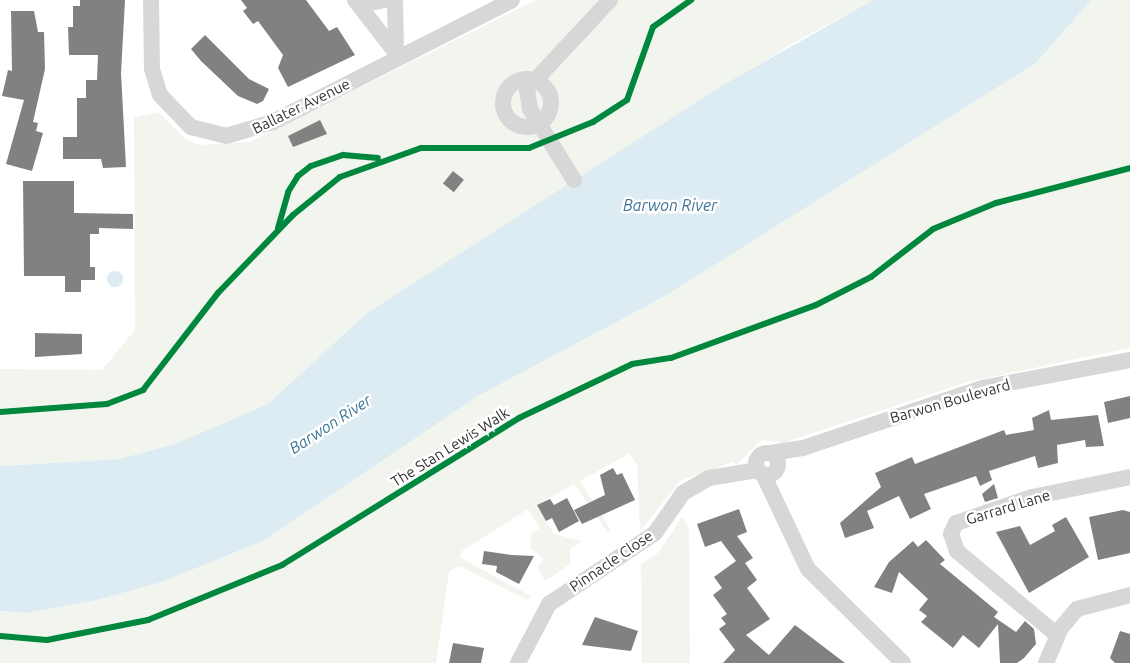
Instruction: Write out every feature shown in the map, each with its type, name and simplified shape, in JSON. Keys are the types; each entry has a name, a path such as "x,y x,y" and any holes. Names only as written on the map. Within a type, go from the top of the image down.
{"street":[{"name":"Ballater Avenue","path":"151,0 152,69 160,95 184,123 211,134 250,132 398,54 512,0"},
{"path":"358,3 385,0"},
{"path":"395,0 398,54"},
{"path":"532,79 545,86 551,99 548,113 538,122 513,125 503,110 510,89 532,79 610,0"},
{"path":"358,3 398,54"},
{"path":"532,79 526,99 574,180"},
{"name":"Barwon Boulevard","path":"767,465 803,448 982,388 1130,360"},
{"path":"767,465 784,513 808,569 884,657 903,663"},
{"name":"Pinnacle Close","path":"518,663 533,629 554,600 640,545 665,521 687,489 720,475 767,465"},
{"name":"Garrard Lane","path":"1057,635 957,551 951,534 956,523 1032,497 1130,477"},
{"path":"1046,663 1057,635 1077,609 1130,595"}],"shaded area":[{"path":"536,0 873,0 788,46 367,313 268,404 175,444 119,459 0,466 0,369 102,370 135,330 134,118 158,112 187,140 199,145 250,142"},
{"path":"1091,0 1130,0 1130,348 967,382 783,443 762,440 736,465 732,462 680,481 640,531 637,464 629,454 580,481 611,530 608,533 574,484 537,505 554,534 582,541 570,549 570,564 545,581 537,567 544,558 530,548 532,533 540,528 528,509 462,551 459,557 531,596 528,600 459,566 449,571 436,663 0,663 0,611 27,613 97,600 162,582 263,541 478,396 665,296 1036,63"},
{"path":"682,517 689,527 690,663 642,663 641,564 658,553"}],"water":[{"name":"Barwon River","path":"873,0 1091,0 1036,63 665,296 478,396 263,541 162,582 97,600 27,613 0,611 0,466 119,459 175,444 268,404 367,313 720,87"},
{"path":"112,271 118,271 123,276 121,285 112,287 107,282 107,276"}],"building":[{"path":"80,0 125,0 121,73 126,167 103,168 101,159 63,159 63,137 77,137 77,98 86,98 86,80 97,80 98,55 69,55 68,27 73,27 73,6 80,6"},
{"path":"241,0 306,0 329,31 337,27 355,55 288,87 278,68 283,55 258,21 253,24 243,11 247,8"},
{"path":"11,11 34,11 38,32 44,32 45,69 33,122 38,123 36,131 43,133 32,171 6,164 24,100 2,96 8,70 12,71"},
{"path":"205,35 249,79 269,89 263,101 257,104 238,96 201,61 191,49"},
{"path":"320,120 327,134 293,147 288,136"},
{"path":"453,171 464,180 454,192 443,183"},
{"path":"23,181 74,181 74,213 133,214 133,229 99,228 99,234 90,234 90,267 95,267 95,280 81,280 81,292 65,292 65,276 24,276"},
{"path":"35,333 82,334 82,354 35,357"},
{"path":"1130,396 1130,418 1108,423 1104,402"},
{"path":"1049,410 1051,420 1098,415 1104,446 1086,447 1085,440 1057,445 1058,463 1038,468 1035,456 989,471 992,480 980,486 976,476 924,494 931,509 910,519 899,496 867,511 874,528 845,538 840,523 881,487 875,473 912,457 915,464 1004,430 1006,435 1034,430 1032,418"},
{"path":"613,468 617,475 622,473 635,500 582,524 574,510 605,495 600,475"},
{"path":"994,484 998,498 985,502 982,494"},
{"path":"567,498 579,521 559,532 552,518 546,521 537,505 550,499 554,505"},
{"path":"739,509 747,532 737,536 753,558 745,563 757,580 747,588 770,619 746,635 769,655 795,625 845,663 723,663 735,650 719,629 726,624 721,618 727,614 713,595 722,588 714,577 736,561 721,541 705,547 697,524"},
{"path":"1123,510 1130,512 1130,553 1098,560 1089,517"},
{"path":"1066,517 1089,557 1029,593 996,532 1020,526 1030,545 1055,531 1052,525"},
{"path":"926,540 945,560 940,564 998,612 994,617 1016,632 1025,621 1034,629 1036,644 1024,658 1017,663 1000,663 998,624 979,648 963,635 953,648 921,622 927,616 919,610 928,599 899,572 892,593 874,587 889,562 913,541 918,547"},
{"path":"484,551 534,556 519,584 496,572 497,566 482,564"},
{"path":"595,617 638,631 631,651 582,645"},
{"path":"1120,631 1130,634 1130,663 1115,663 1110,658"},
{"path":"453,643 484,648 481,663 449,663"}],"cycle path":[{"path":"0,412 107,404 143,390 218,293 293,215 340,177 421,148 529,148 593,122 627,100 653,27 691,0"},
{"path":"278,228 288,192 298,176 311,166 343,155 378,158"},
{"name":"The Stan Lewis Walk","path":"0,636 47,640 148,620 282,565 519,418 632,364 671,358 816,305 871,277 933,229 996,203 1130,168"}]}
